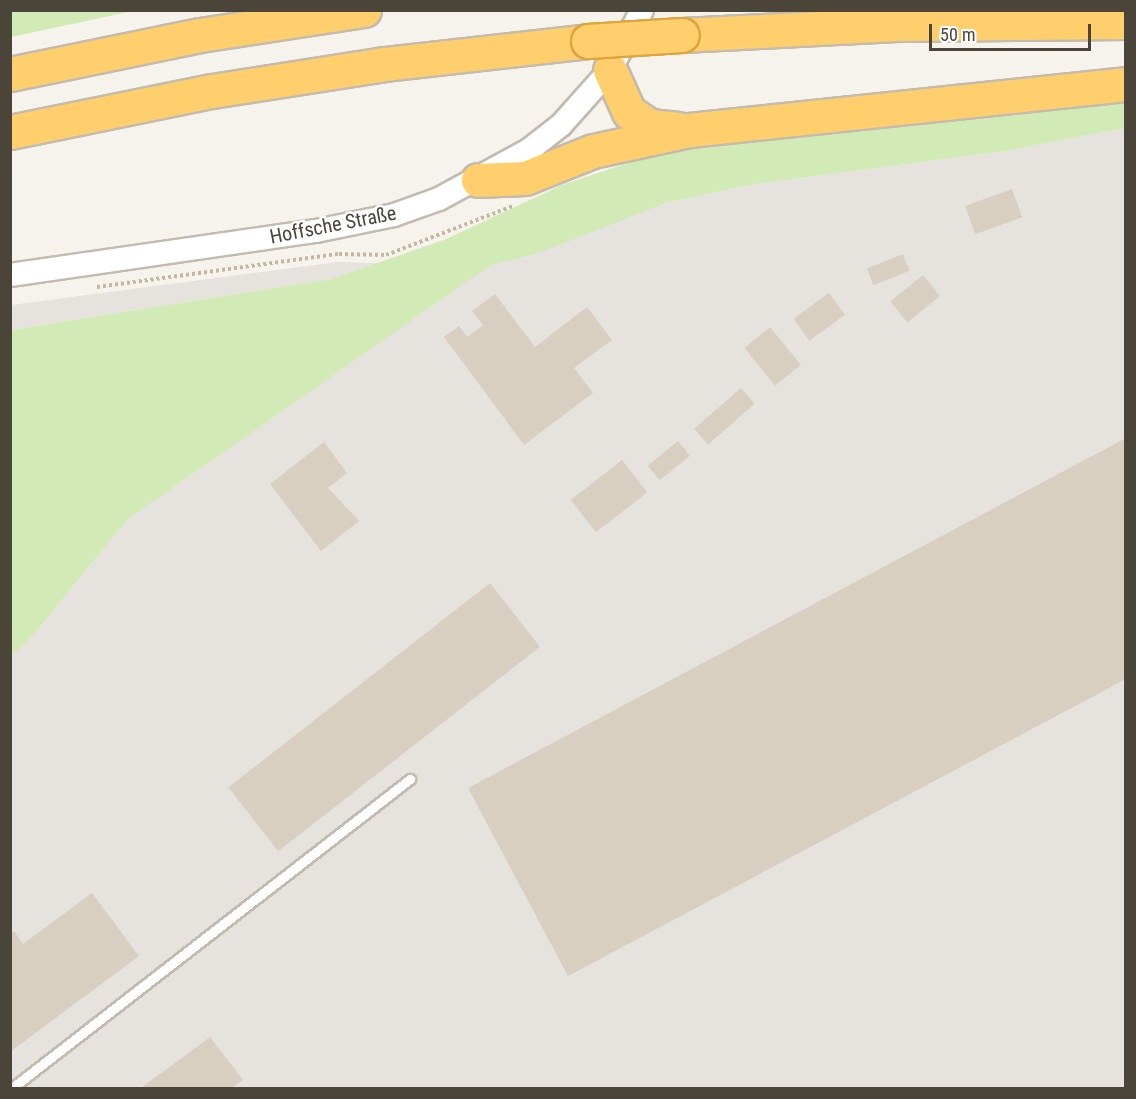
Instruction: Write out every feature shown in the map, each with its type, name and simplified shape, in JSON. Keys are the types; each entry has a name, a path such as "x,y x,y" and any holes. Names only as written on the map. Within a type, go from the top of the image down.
{"highway":[{"path":"10,74 200,35 364,10"},
{"path":"10,132 212,91 384,64 588,41 902,24 1125,22"},
{"path":"610,70 620,99 639,120 659,128 689,130"},
{"path":"478,180 525,178 593,152 689,130 1125,84"}],"street":[{"name":"Hoffsche Straße","path":"10,275 374,219 439,199 478,180 529,150 561,125 610,70 642,10"}],"lane":[{"path":"12,1089 410,779"}],"shaded area":[{"path":"1125,128 1125,1088 11,1088 11,656 30,639 127,520 488,266 332,279 11,330 11,305 338,262 489,266 666,203 754,184 1005,151"}],"green space":[{"path":"11,10 133,10 133,11 11,37"},
{"path":"1125,103 1125,128 1005,151 754,184 666,203 541,252 489,266 127,520 30,639 11,656 11,330 332,279 446,239 562,185 661,152"}],"building":[{"path":"1012,189 1022,217 975,234 965,206"},
{"path":"903,254 910,271 874,285 867,269"},
{"path":"923,275 940,296 907,322 890,301"},
{"path":"829,293 845,315 809,341 793,319"},
{"path":"495,294 535,347 587,307 612,340 574,368 593,393 524,445 444,337 459,326 467,337 483,325 472,311"},
{"path":"770,327 801,365 775,386 744,348"},
{"path":"741,388 755,404 708,445 694,429"},
{"path":"1126,438 1126,679 568,976 468,788"},
{"path":"678,441 690,456 660,480 648,466"},
{"path":"324,442 347,473 328,488 359,521 321,551 270,484"},
{"path":"622,460 647,492 596,532 571,500"},
{"path":"490,583 540,647 278,851 228,787"},
{"path":"92,893 139,956 10,1052 10,934 14,931 23,944"},
{"path":"210,1037 243,1080 232,1088 141,1088"}]}
